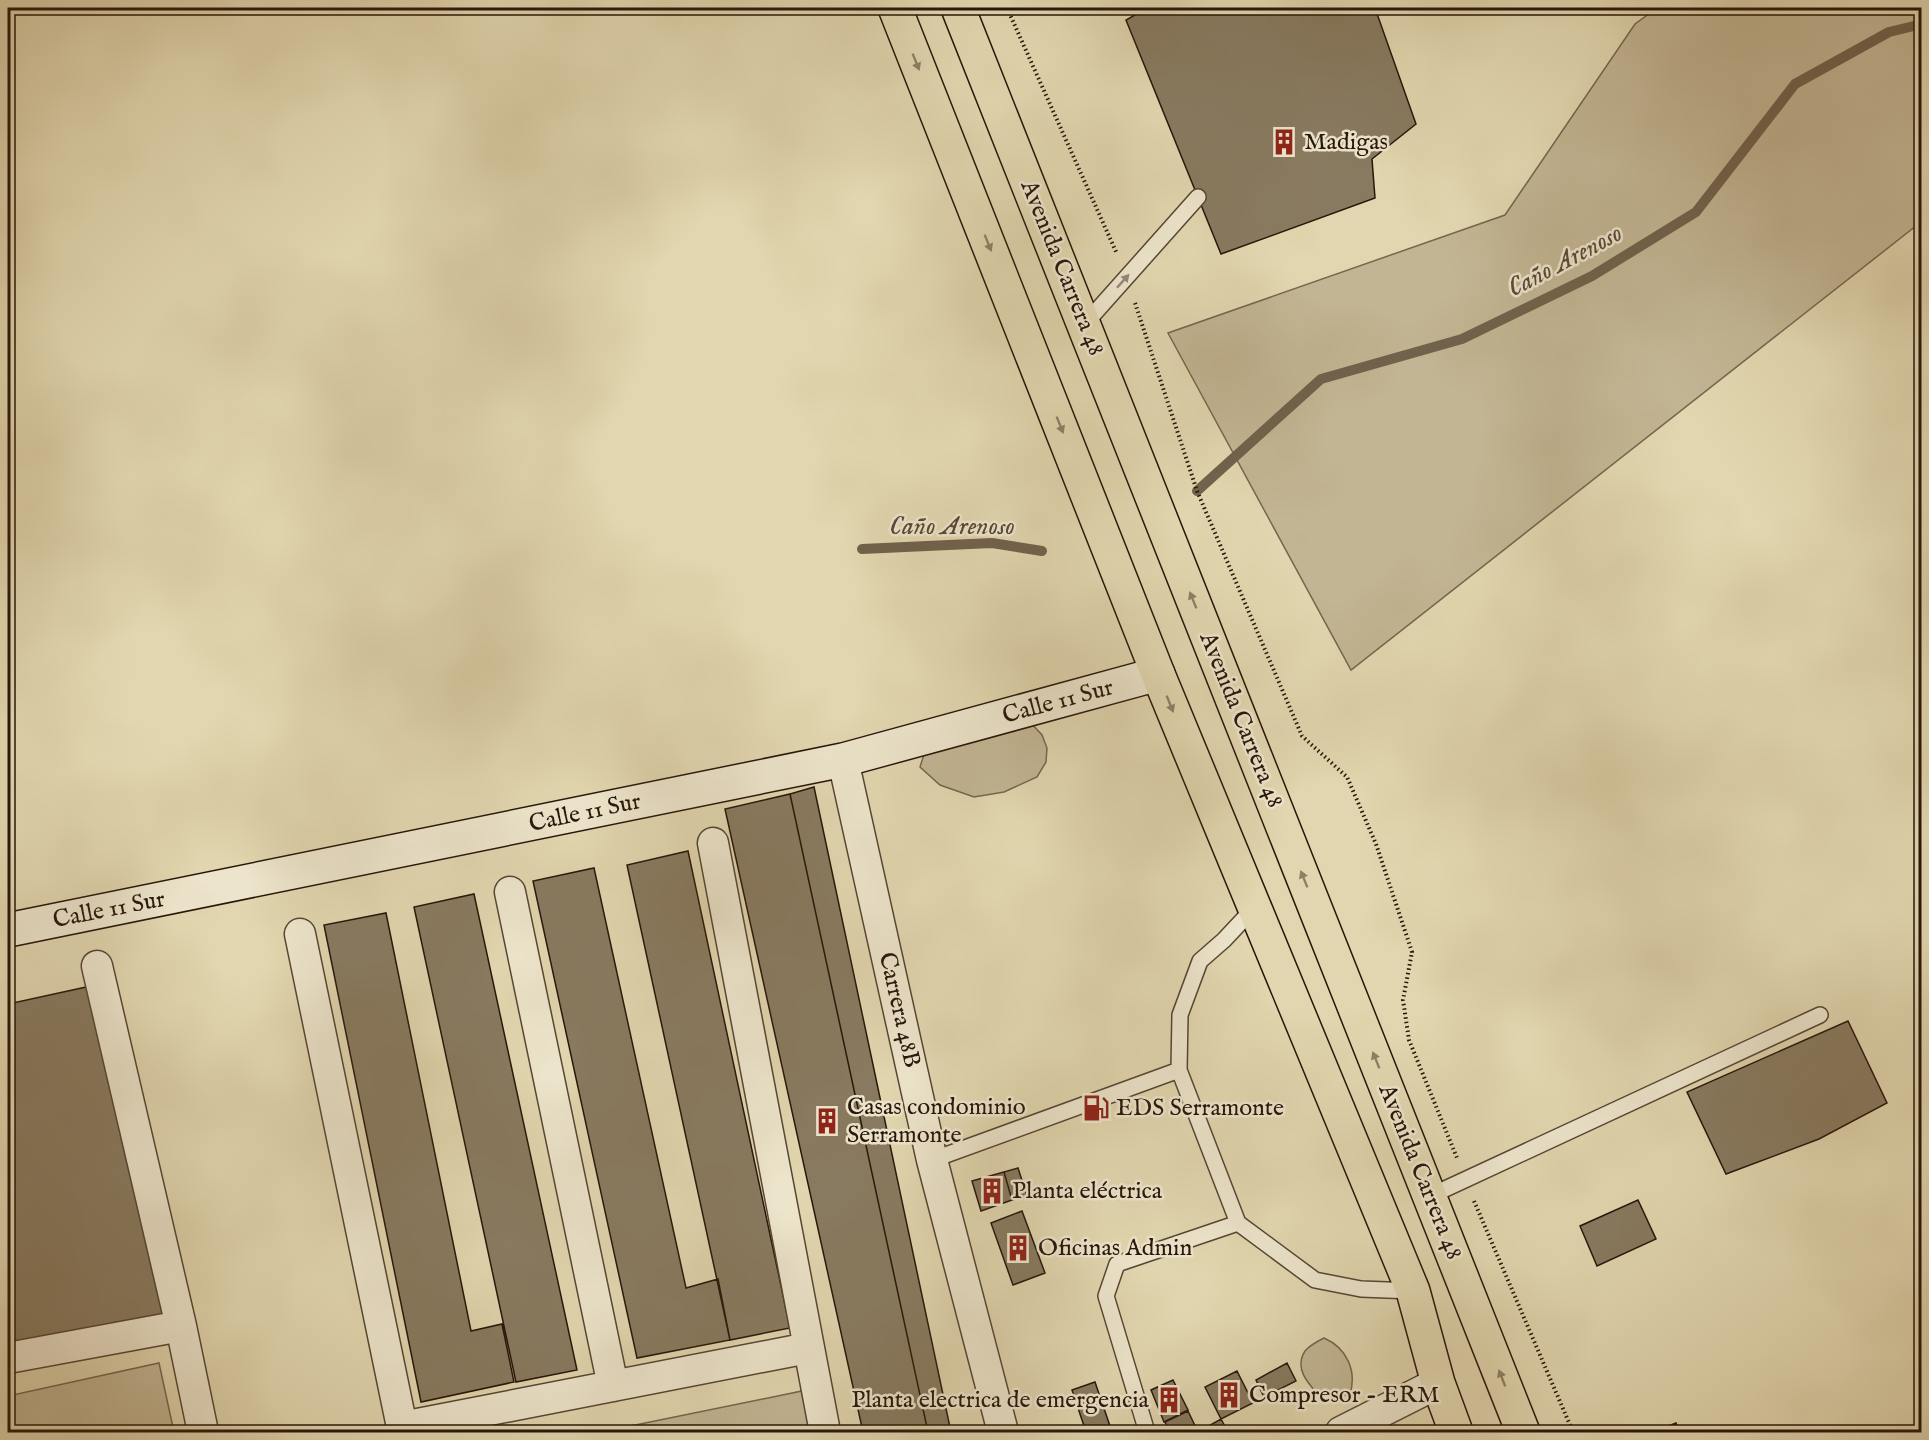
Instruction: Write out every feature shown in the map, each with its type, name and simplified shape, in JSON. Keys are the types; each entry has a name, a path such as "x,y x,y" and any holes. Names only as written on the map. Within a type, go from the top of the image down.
{"main road":[{"path":"895,8 1158,674 1413,1291 1438,1383 1456,1432"},
{"name":"Avenida Carrera 48","path":"958,8 1523,1432"}],"street":[{"name":"Calle 11 Sur","path":"8,930 843,760 1158,674"},
{"name":"Carrera 48B","path":"843,760 932,1160 1003,1432"},
{"path":"713,843 825,1432"},
{"path":"510,892 613,1386"},
{"path":"300,934 402,1430 808,1348"},
{"path":"97,966 181,1326 203,1432"},
{"path":"8,1358 181,1326"},
{"path":"1341,1432 1438,1383"}],"lane":[{"path":"1084,324 1198,197"},
{"path":"1254,908 1224,940 1200,961 1180,1015 1179,1070 1238,1223 1315,1280 1361,1289 1413,1291"},
{"path":"1430,1196 1820,1015"},
{"path":"932,1160 1179,1070"},
{"path":"1147,1432 1106,1296 1117,1264 1238,1223"}],"path":[{"path":"1007,8 1127,277 1197,491 1302,736 1347,777 1376,844 1412,952 1403,1000 1409,1040 1465,1179 1573,1432"}],"shaded area":[{"path":"1657,8 1921,8 1921,222 1351,670 1168,333 1505,215 1635,24"},
{"path":"1029,721 1042,735 1047,748 1046,762 1037,777 1004,792 974,797 940,785 920,767 926,748"},
{"path":"1324,1338 1332,1342 1344,1354 1351,1369 1352,1385 1350,1394 1324,1401 1306,1379 1301,1365 1305,1351"},
{"path":"159,1363 174,1432 8,1432 8,1396"},
{"path":"802,1391 812,1432 601,1432"}],"building":[{"name":"Madigas","path":"1147,8 1375,8 1416,124 1372,159 1375,198 1221,254 1126,20"},
{"name":"Casas condominio Serramonte","path":"814,787 951,1432 928,1432 790,794"},
{"name":"Casas condominio Serramonte","path":"790,794 928,1432 863,1432 725,809"},
{"path":"688,851 790,1328 730,1340 627,865"},
{"path":"594,868 686,1288 718,1279 730,1340 637,1358 533,881"},
{"path":"474,894 577,1370 516,1382 414,907"},
{"path":"386,913 471,1331 502,1324 514,1382 421,1402 324,925"},
{"path":"91,986 168,1313 10,1343 8,1327 8,1004"},
{"path":"1848,1021 1887,1103 1819,1139 1726,1174 1687,1092"},
{"path":"1018,1168 1027,1196 1012,1200 1004,1172"},
{"name":"Planta eléctrica","path":"1004,1172 1012,1200 981,1211 972,1181"},
{"path":"1638,1200 1656,1239 1597,1266 1580,1226"},
{"name":"Oficinas Admin","path":"1022,1211 1045,1273 1013,1285 991,1223"},
{"path":"1287,1363 1296,1381 1264,1397 1256,1380"},
{"name":"Compresor - ERM","path":"1237,1371 1253,1403 1221,1419 1205,1387"},
{"name":"Planta electrica de emergencia","path":"1173,1380 1188,1410 1164,1422 1151,1390"},
{"path":"1095,1382 1111,1429 1086,1432 1072,1390"},
{"path":"1188,1411 1198,1432 1170,1432 1165,1422"},
{"path":"1221,1419 1228,1432 1198,1432"},
{"path":"1676,1423 1679,1432 1653,1432"}],"waterway":[{"name":"Caño Arenoso","path":"1197,491 1321,379 1462,339 1592,276 1696,212 1795,84 1889,32 1922,24"},
{"name":"Caño Arenoso","path":"862,549 992,543 1042,551"}],"place":[{"name":"Madigas","path":"1284,142"},
{"name":"EDS Serramonte","path":"1096,1108"},
{"name":"Casas condominio Serramonte","path":"827,1121"},
{"name":"Planta eléctrica","path":"992,1191"},
{"name":"Oficinas Admin","path":"1018,1248"},
{"name":"Compresor - ERM","path":"1229,1395"},
{"name":"Planta electrica de emergencia","path":"1169,1400"}]}
